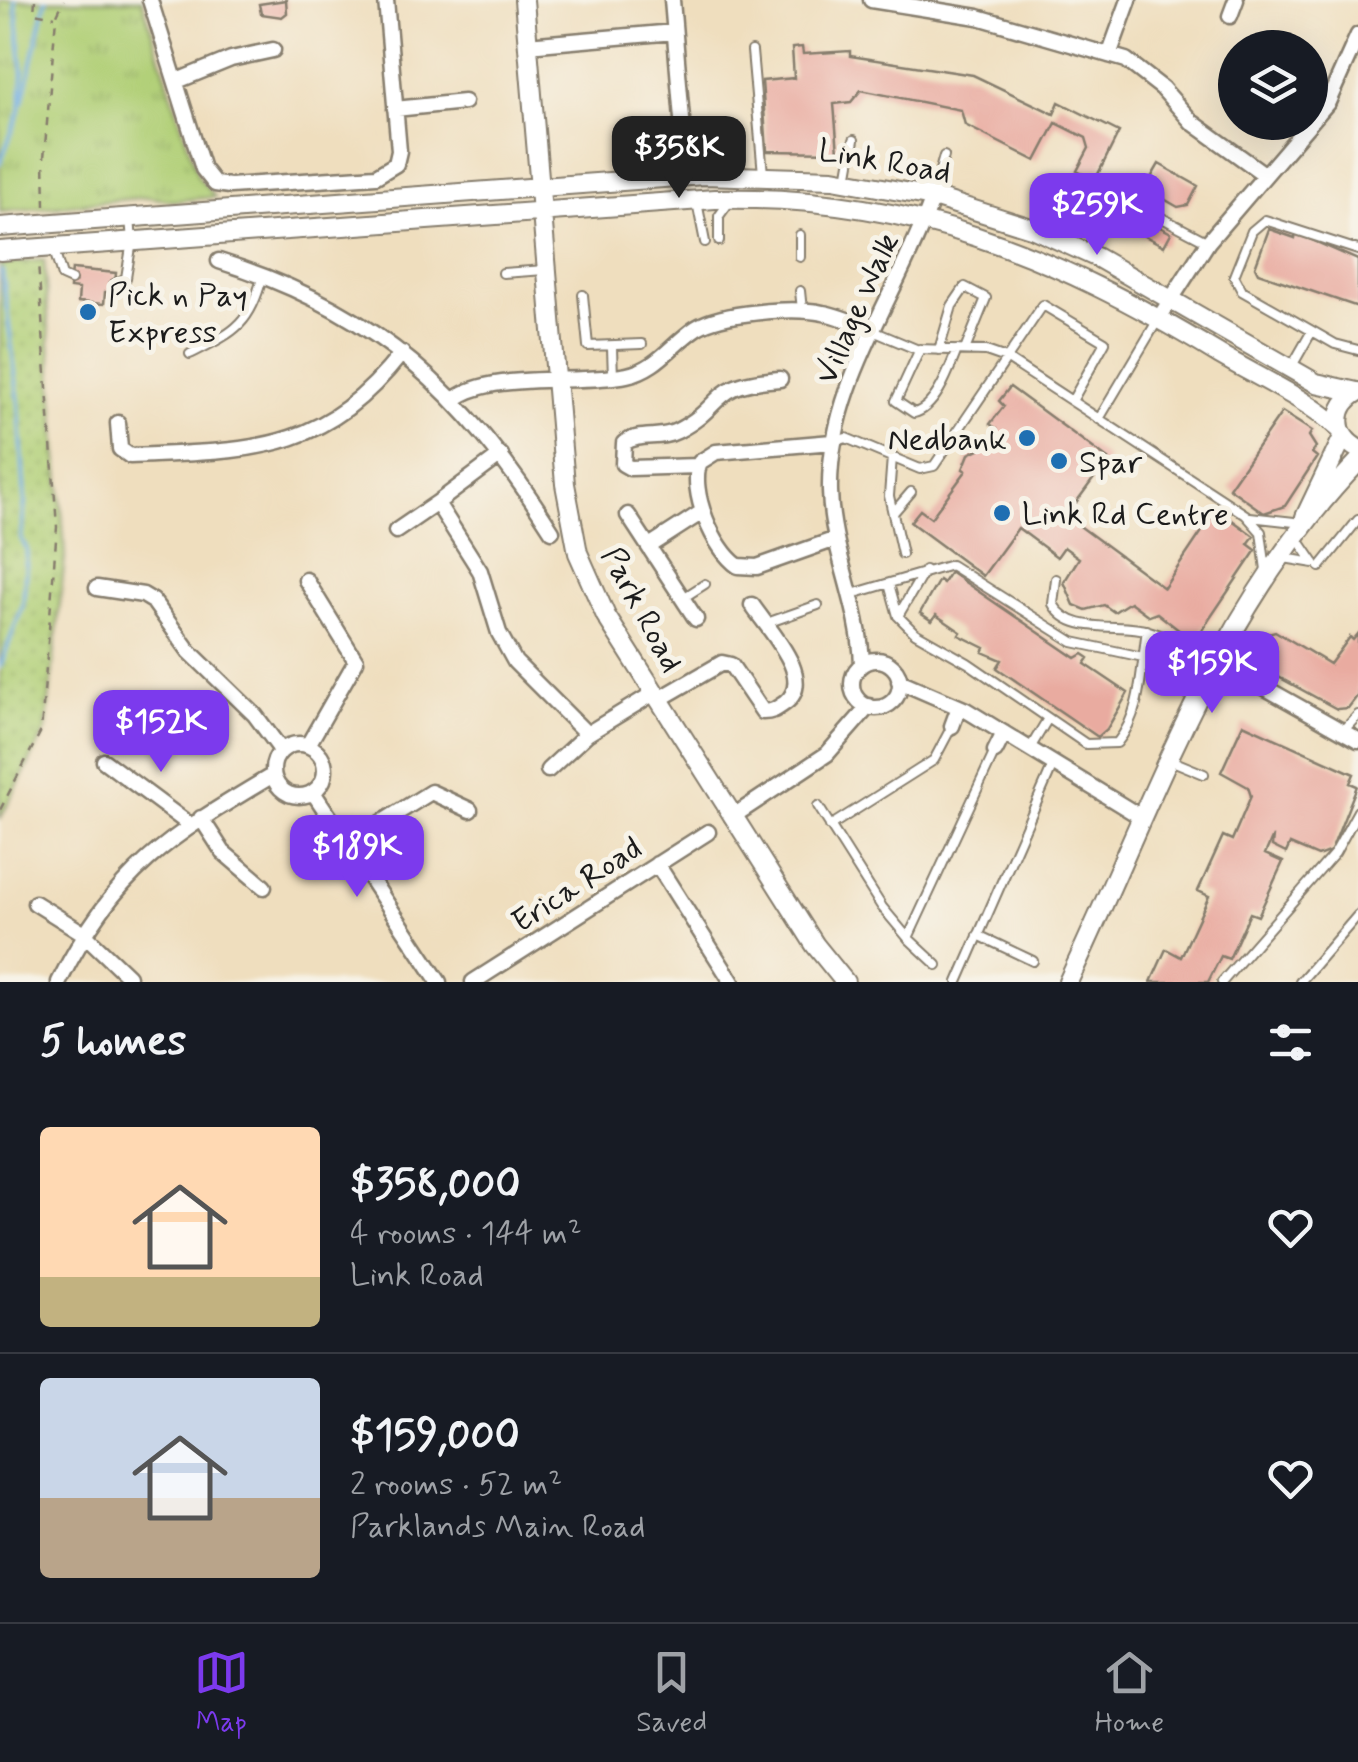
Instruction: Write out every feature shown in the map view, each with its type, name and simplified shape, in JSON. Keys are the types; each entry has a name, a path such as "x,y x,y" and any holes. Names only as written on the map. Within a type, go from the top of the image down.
{"street":[{"path":"150,0 202,169 221,186 386,173 398,158 386,0"},
{"name":"Park Road","path":"524,0 566,500 578,553 606,616 656,697 815,944 845,982"},
{"path":"672,0 685,155"},
{"path":"871,0 968,15 1110,55 1141,68 1192,122 1264,174"},
{"path":"1110,55 1129,0"},
{"path":"1230,16 1236,0"},
{"path":"527,45 674,32"},
{"path":"1158,318 1208,242 1328,102 1358,35"},
{"path":"177,81 231,59 274,50"},
{"path":"395,109 464,102"},
{"name":"Link Road","path":"0,227 762,174 847,180 933,196 1010,220 1087,253 1323,386 1358,392"},
{"name":"Village Walk","path":"870,662 836,539 830,492 832,442 841,406 933,196"},
{"name":"Link Road","path":"0,250 45,252 132,241 696,200 828,202 925,218 1026,251 1158,318 1347,438"},
{"path":"219,261 263,274 316,298 402,353 455,399 501,456 552,532"},
{"path":"455,399 470,389 613,377 643,370 712,320 802,310 841,317 873,331"},
{"path":"118,423 120,449 130,456 258,450 322,425 366,393 402,353"},
{"path":"780,379 730,386 679,430 632,438 624,443 620,453 623,464 630,468 698,466 716,452 832,442"},
{"path":"1301,526 1312,497 1347,438 1341,407 1358,392"},
{"path":"396,531 501,456"},
{"path":"1072,979 1166,758 1214,659 1301,526 1358,462"},
{"path":"698,466 702,512 730,561 743,567 836,539"},
{"path":"437,504 480,571 500,633 515,662 587,734"},
{"path":"650,545 702,512"},
{"path":"628,515 696,619"},
{"path":"306,580 356,661 308,745"},
{"path":"97,588 152,601 189,651 255,716 281,750"},
{"path":"548,770 587,734 726,663 758,708 773,711 792,697 797,682 752,605"},
{"path":"1214,659 1358,740"},
{"path":"863,702 852,680 870,662 892,666 898,689"},
{"path":"898,689 960,707 1141,816"},
{"path":"863,702 884,706 898,689"},
{"path":"732,816 827,754 863,702"},
{"path":"952,726 960,707"},
{"path":"995,751 1004,733"},
{"path":"59,982 83,933 144,858 273,775 281,750 290,745 308,745 324,762 324,779 312,792 288,794 273,775"},
{"path":"104,761 196,822 223,852 264,887"},
{"path":"312,792 439,982"},
{"path":"347,844 427,793 440,793 470,810"},
{"name":"Erica Road","path":"473,982 708,832"},
{"path":"658,864 732,982"},
{"path":"36,903 83,933 128,976"}],"lane":[{"path":"752,52 762,174"},
{"path":"847,180 854,140"},
{"path":"933,196 944,156"},
{"path":"1087,253 1118,196 1208,242"},
{"path":"719,241 720,216 733,198"},
{"path":"696,200 705,242"},
{"path":"114,284 125,280 132,241 130,218"},
{"path":"1358,250 1271,220 1260,222 1252,231 1236,284 1312,331 1358,350"},
{"path":"800,235 800,257"},
{"path":"45,252 62,276 71,280"},
{"path":"503,273 549,269"},
{"path":"190,354 242,326 252,310 263,274"},
{"path":"920,349 896,400 914,413 925,409 935,396 986,298 965,287 952,306 939,350"},
{"path":"800,291 802,310"},
{"path":"583,295 588,346 642,344"},
{"path":"832,442 846,438 920,469 934,466 1043,304 1101,336 1104,349 1072,401"},
{"path":"1099,419 1158,318"},
{"path":"873,331 920,349 961,350 1006,358 1246,516 1261,532 1267,578"},
{"path":"1291,368 1312,331"},
{"path":"612,348 613,377"},
{"path":"892,457 892,513 902,554"},
{"path":"892,513 911,492"},
{"path":"1246,516 1301,526 1314,563 1281,557"},
{"path":"1320,567 1358,520"},
{"path":"852,594 924,570 944,565 959,567 1073,642 1143,657"},
{"path":"898,616 924,570"},
{"path":"1056,579 1053,604 1061,615 1095,626 1147,630 1214,659"},
{"path":"682,598 705,584"},
{"path":"888,584 898,616 916,633 968,662 1086,744 1117,742 1136,704 1147,630"},
{"path":"764,624 818,605"},
{"path":"1342,732 1358,715"},
{"path":"1029,750 1047,720"},
{"path":"830,826 934,760 952,726"},
{"path":"908,938 995,751"},
{"path":"1166,758 1204,774"},
{"path":"958,982 1053,766"},
{"path":"818,806 882,907 937,965"},
{"path":"1222,982 1311,882 1356,816"},
{"path":"1300,982 1358,915"},
{"path":"978,935 1033,961"}],"path":[{"path":"35,0 34,14 55,17"},
{"path":"45,212 44,158 55,17 64,0"},
{"path":"0,810 41,731 57,527 45,252"}],"green space":[{"path":"0,0 142,0 198,177 215,197 174,201 148,197 0,212"},
{"path":"44,260 65,556 46,730 0,819 0,264"}],"building":[{"path":"286,0 287,13 282,17 261,14 259,4"},
{"path":"802,47 803,54 850,51 850,56 973,75 1054,114 1059,102 1119,132 1095,180 1077,171 1089,148 1086,138 1056,123 1036,161 965,125 961,110 861,90 851,102 834,104 838,152 767,151 762,81 794,78 792,48"},
{"path":"1159,164 1198,186 1188,205 1178,207 1145,188"},
{"path":"1116,203 1171,233 1164,246 1109,217"},
{"path":"1269,229 1295,238 1296,233 1358,260 1358,307 1258,273 1255,267"},
{"path":"72,269 116,273 114,292 105,292 104,304 78,302 79,289 70,288"},
{"name":"Link Rd Centre","path":"1010,387 1108,459 1066,516 1164,588 1217,509 1254,536 1248,544 1256,550 1194,642 1157,613 1149,616 1130,602 1114,612 1104,605 1086,610 1074,605 1064,582 1079,558 1064,547 1057,557 1018,528 983,576 910,522 920,510 931,518 966,471 963,469 969,454 985,446 997,429 990,424 1004,406 999,401"},
{"path":"1282,412 1312,431 1309,436 1316,447 1312,453 1317,457 1285,506 1264,513 1229,488"},
{"path":"950,572 1076,658 1083,654 1089,658 1085,664 1128,693 1107,729 1098,737 997,668 1002,660 983,652 985,648 959,635 961,632 936,615 932,621 920,613 939,580 943,583"},
{"path":"1275,631 1330,664 1350,637 1353,640 1358,634 1358,695 1348,708 1337,709 1264,669 1254,648 1261,635"},
{"path":"1243,724 1354,774 1350,783 1357,786 1331,851 1318,856 1290,844 1286,853 1272,846 1273,836 1265,854 1283,862 1258,916 1250,913 1229,959 1221,956 1208,982 1151,982 1166,949 1181,957 1209,896 1198,891 1223,836 1232,840 1251,796 1248,787 1221,772"}],"waterway":[{"path":"0,163 20,111 23,74 15,0"},
{"path":"23,102 46,0"},
{"path":"0,667 23,605 27,550 21,538 25,501 19,404 2,271"}],"place":[{"name":"Pick n Pay Express","path":"88,312"},
{"name":"Nedbank","path":"1027,438"},
{"name":"Spar","path":"1059,461"},
{"name":"Link Rd Centre","path":"1002,513"}]}
